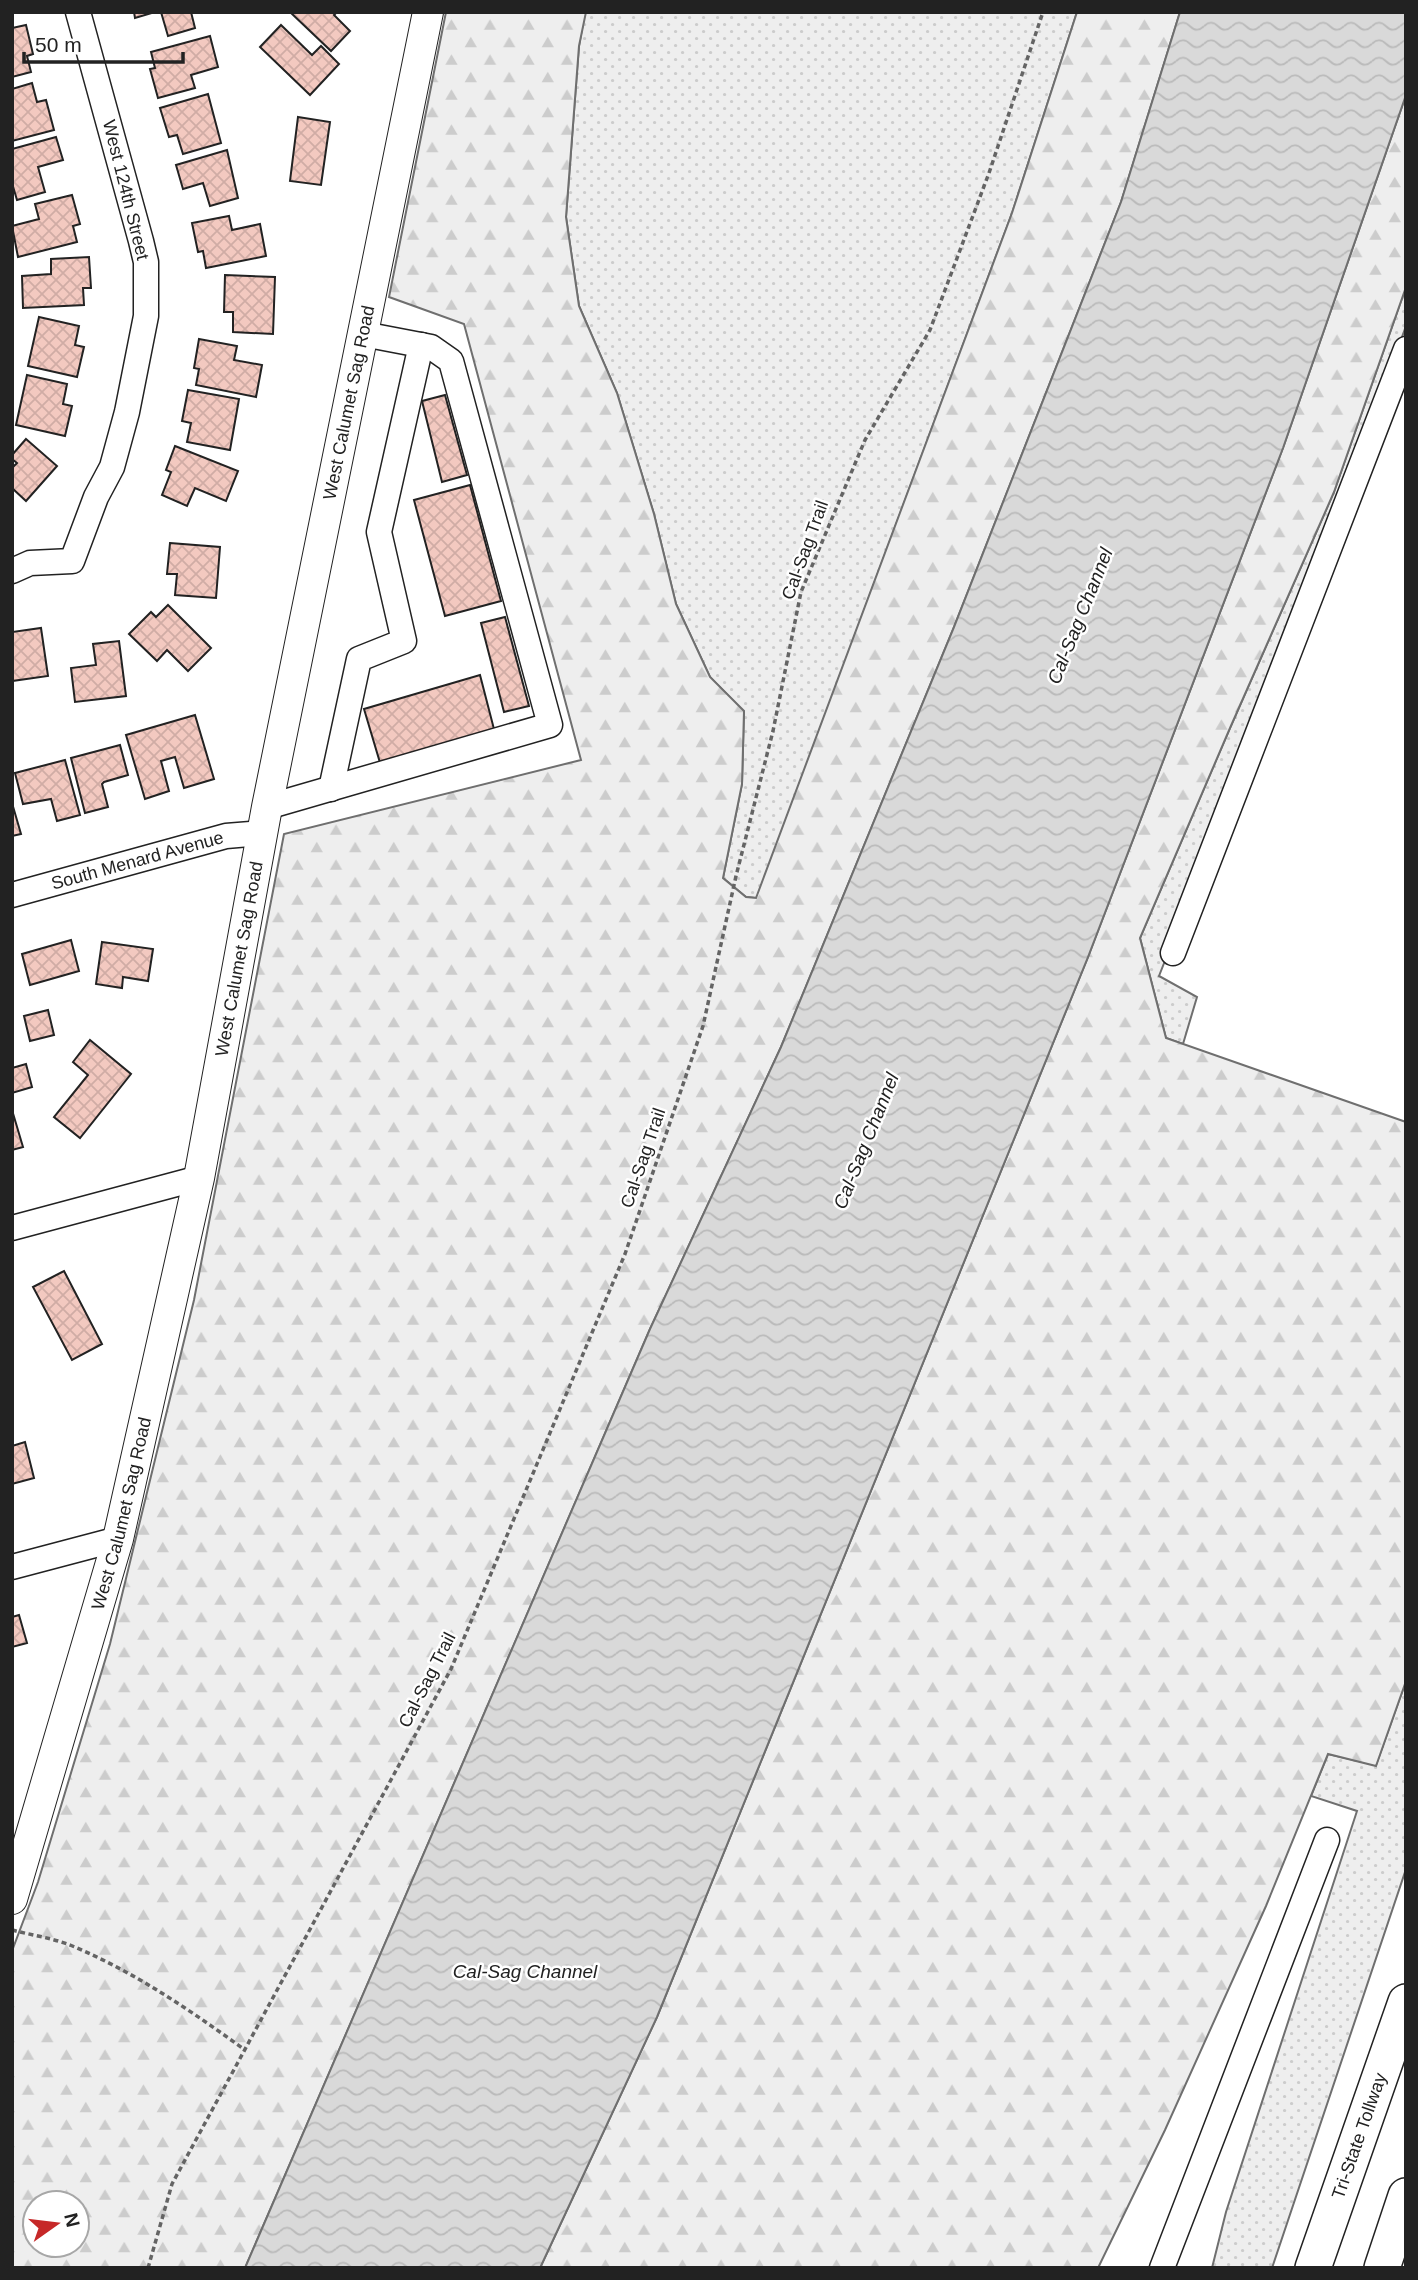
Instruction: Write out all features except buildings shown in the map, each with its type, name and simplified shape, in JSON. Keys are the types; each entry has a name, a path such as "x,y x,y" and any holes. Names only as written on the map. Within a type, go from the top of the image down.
{"highway":[{"name":"Tri-State Tollway","path":"1312,2268 1406,2002"},
{"path":"1382,2268 1406,2196"}],"main road":[{"name":"West Calumet Sag Road","path":"13,1896 118,1539 199,1178 265,820 429,12"}],"street":[{"name":"West 124th Street","path":"12,571 30,563 72,561 96,497 112,467 127,412 146,316 146,262 78,12"},
{"path":"331,789 359,659 404,641 379,532 421,345 363,334"},
{"name":"South Menard Avenue","path":"12,895 226,836 331,789 550,725 451,361 431,347 421,345"},
{"path":"1173,953 1406,349"},
{"path":"12,1228 199,1178"},
{"path":"12,1567 118,1539"},
{"path":"1162,2268 1327,1840"}],"path":[{"name":"Cal-Sag Trail","path":"148,2268 173,2184 451,1669 625,1254 703,1026 736,876 773,730 801,592 865,440 930,331 989,173 1043,12"},
{"path":"12,1930 68,1944 137,1978 185,2007 245,2050"}],"green space":[{"path":"446,12 586,12 579,46 566,217 579,306 617,393 654,514 676,604 710,677 744,711 742,784 723,878 746,897 756,898 1012,213 1077,12 1180,12 1121,202 954,627 781,1047 650,1329 245,2268 12,2268 12,1951 38,1882 110,1644 194,1300 284,834 581,760 464,324 389,297"},
{"path":"585,12 1077,12 1012,213 757,898 746,897 723,878 742,784 744,712 710,677 676,604 654,514 617,393 579,306 566,217 579,46"},
{"path":"1406,95 1406,287 1334,492 1140,938 1166,1038 1406,1122 1406,1681 1376,1766 1328,1754 1266,1906 1165,2130 1098,2268 540,2268 657,2017 1088,957 1283,448"},
{"path":"1406,287 1406,326 1276,679 1159,976 1197,997 1183,1044 1166,1038 1140,938 1334,492"},
{"path":"1406,1681 1406,1869 1272,2268 1212,2268 1226,2212 1357,1811 1311,1796 1328,1754 1376,1765"}],"water":[{"name":"Cal-Sag Channel","path":"1180,12 1406,12 1406,95 1283,448 1088,957 657,2017 540,2268 245,2268 650,1329 781,1047 954,627 1121,202"}]}
